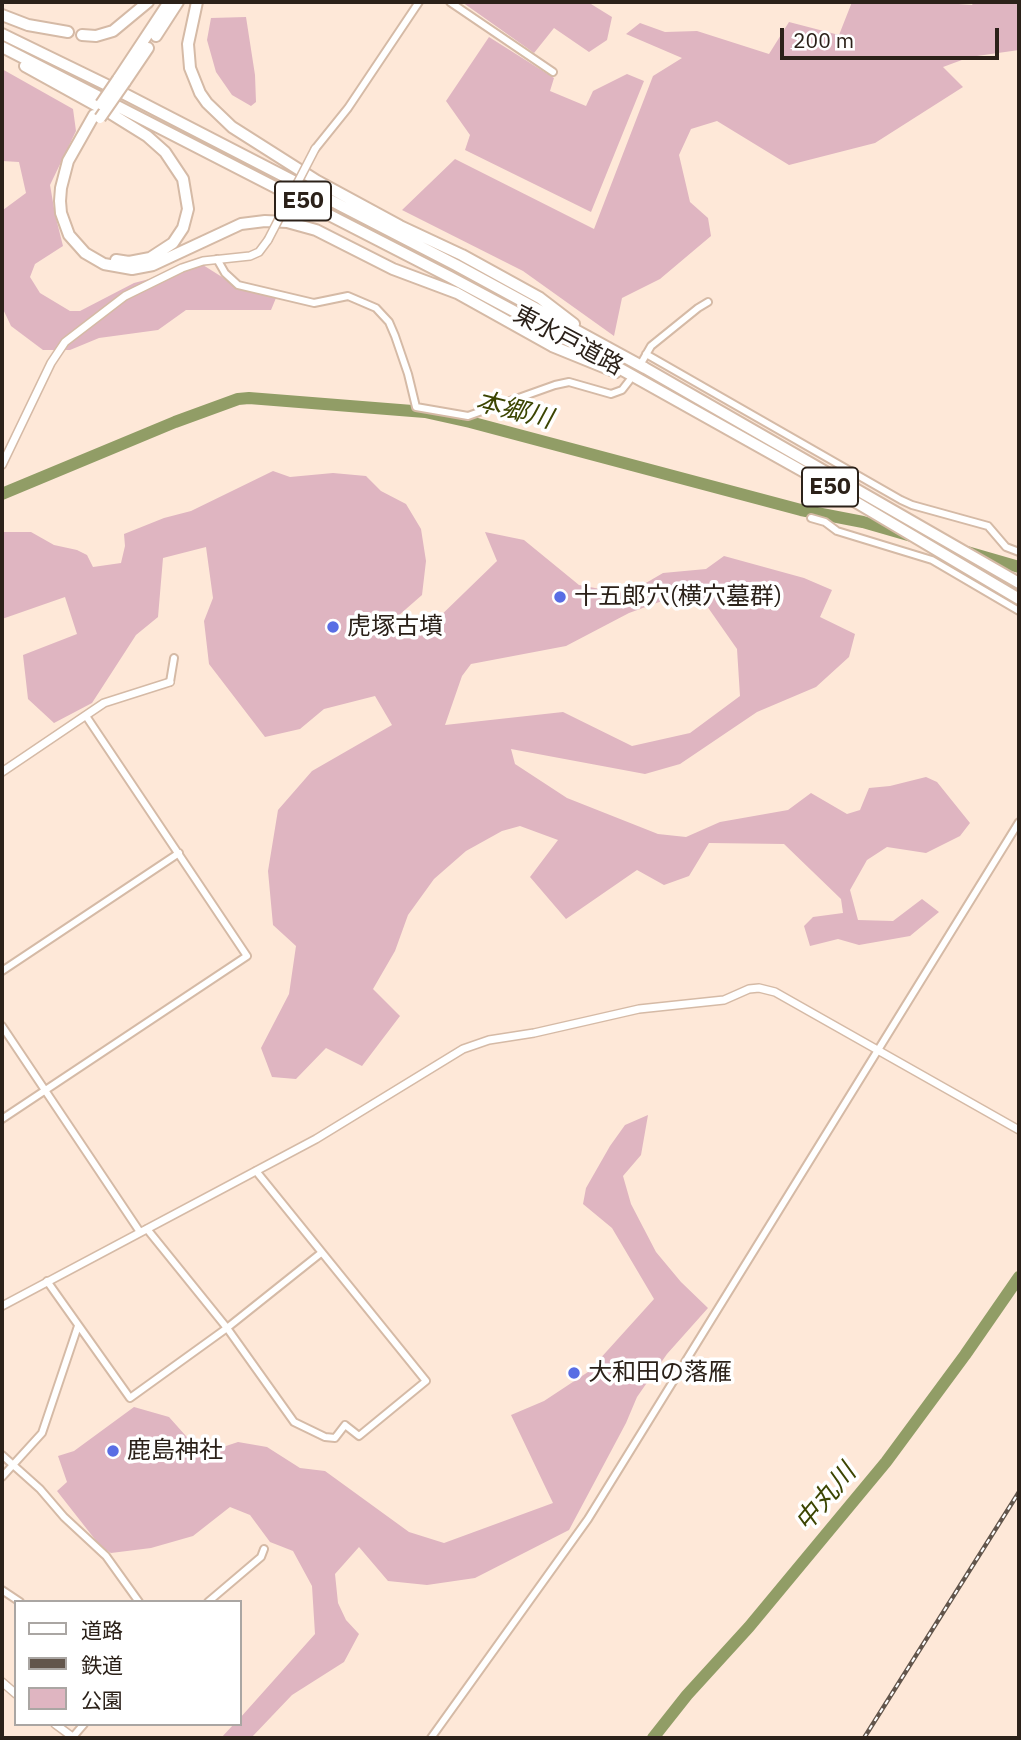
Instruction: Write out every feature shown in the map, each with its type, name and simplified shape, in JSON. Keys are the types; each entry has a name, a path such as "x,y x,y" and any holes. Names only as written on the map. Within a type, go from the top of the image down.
{"highway":[{"path":"82,34 96,36 113,31 148,2"},
{"path":"169,2 68,161 61,188 61,213 69,235 85,253 104,264 132,269 153,265 241,224 265,220 287,222 331,237 393,270 457,293 552,346 634,380"},
{"path":"156,36 178,2"},
{"path":"197,2 188,44 190,68 207,103 232,127 337,193 462,255 540,298 599,343"},
{"path":"2,16 28,25 68,32"},
{"name":"E50","path":"2,34 119,83"},
{"path":"119,83 148,48"},
{"path":"2,50 134,128 157,144 172,161 186,189 186,219 173,243 150,258 121,261 100,255 84,242 72,224 67,200 70,175 97,116"},
{"name":"東水戸道路","path":"2,50 108,101 450,277 810,475 1019,599"},
{"name":"東水戸道路","path":"119,83 599,343 645,360 1019,583"}],"street":[{"path":"2,465 51,363 65,342 125,296 182,268 203,261 250,256 259,252 268,240 315,149 348,108 419,2"},
{"path":"450,2 554,72"},
{"path":"217,259 225,273 238,285 314,303 348,296 376,308 389,322 395,336 416,407 468,416 555,385 569,382 611,394 622,390 634,380"},
{"path":"708,302 651,346 645,360 912,505 988,526 1006,547 1019,552"},
{"path":"811,518 825,522 836,531 932,559 1019,611"},
{"path":"2,772 104,703 170,682 174,658"},
{"path":"2,1119 247,956 86,716"},
{"path":"431,1738 588,1519 1019,822"},
{"path":"2,971 180,853"},
{"path":"2,1306 316,1139 463,1049 489,1040 534,1033 615,1013 724,1000 749,989 759,988 775,992 1019,1130"},
{"path":"2,1026 143,1230 227,1328 294,1422 325,1437 335,1438 345,1424 359,1436 426,1381 256,1171"},
{"path":"47,1281 130,1398 227,1328 321,1253"},
{"path":"2,1476 42,1433 78,1326"},
{"path":"2,1455 106,1556 138,1600"},
{"path":"210,1600 261,1557 264,1549"},
{"path":"2,1590 17,1600"},
{"path":"58,1726 73,1738"}],"green space":[{"path":"462,2 592,2 591,4 612,17 607,40 589,52 554,28 534,53"},
{"path":"852,2 972,5 974,2 1019,2 1019,50 970,57 943,67 963,87 875,143 789,165 717,121 691,129 679,155 690,202 708,218 711,236 660,279 622,298 614,336 523,271 402,210 455,159 594,229 653,76 682,58 626,34 640,23 665,32 697,31 769,54 789,22 839,35"},
{"path":"246,17 255,75 256,102 251,106 232,95 216,72 207,40 211,18"},
{"path":"489,37 554,78 550,91 586,106 593,91 627,74 644,81 591,212 465,150 470,135 446,101"},
{"path":"2,69 73,109 76,131 50,185 63,246 35,264 30,277 40,293 70,311 80,311 134,283 203,265 241,289 276,298 271,310 186,310 158,330 99,338 70,350 43,350 11,326 2,307 2,215 3,210 26,193 19,162 2,161"},
{"path":"273,471 290,477 333,473 366,476 381,491 406,504 421,529 426,561 422,595 398,616 400,627 432,624 497,561 485,532 524,540 579,585 627,594 663,573 706,569 724,556 804,578 832,590 820,617 855,634 849,657 816,687 757,712 680,764 645,774 511,749 515,764 567,798 658,834 686,837 720,822 788,810 811,793 847,814 860,810 869,788 926,777 937,782 970,823 960,836 926,853 887,847 867,860 850,890 858,920 893,921 922,899 939,912 910,936 859,945 838,939 810,946 804,926 813,917 843,913 841,899 784,844 709,843 689,876 664,885 637,870 566,919 530,877 558,840 520,826 502,831 466,851 434,879 408,915 395,951 373,989 400,1016 362,1066 326,1048 296,1079 272,1077 261,1048 289,994 296,946 273,925 268,871 278,810 312,771 392,725 375,696 324,709 300,729 265,737 209,664 204,621 213,598 206,547 163,558 158,617 136,635 92,703 54,723 28,699 23,655 77,634 65,597 2,619 2,532 31,532 54,545 87,555 93,567 121,563 125,546 124,534 164,518 191,511","holes":["695,589 737,649 740,696 690,733 632,746 563,712 445,725 462,676 471,664 566,646 629,613"]},
{"path":"648,1115 641,1155 623,1176 631,1204 656,1252 708,1308 667,1354 637,1397 569,1530 475,1578 427,1585 388,1581 359,1547 335,1574 338,1603 346,1620 359,1634 344,1662 292,1695 251,1738 221,1738 232,1726 242,1726 242,1716 315,1634 312,1586 293,1551 270,1542 250,1515 230,1507 193,1536 151,1548 111,1553 101,1547 57,1491 67,1482 58,1456 74,1451 134,1407 169,1417 202,1454 238,1442 267,1447 300,1468 325,1471 409,1532 444,1543 553,1503 511,1415 544,1401 588,1372 654,1299 612,1228 583,1204 586,1188 625,1125"}],"waterway":[{"name":"本郷川","path":"2,494 175,422 238,399 249,398 425,412 801,510 863,522 1019,567"},
{"name":"中丸川","path":"653,1738 886,1462 1019,1277"}],"railway":[{"path":"864,1738 1019,1492"}],"place":[{"name":"十五郎穴(横穴墓群)","path":"560,597"},
{"name":"虎塚古墳","path":"333,627"},
{"name":"大和田の落雁","path":"574,1373"},
{"name":"鹿島神社","path":"113,1451"}]}
